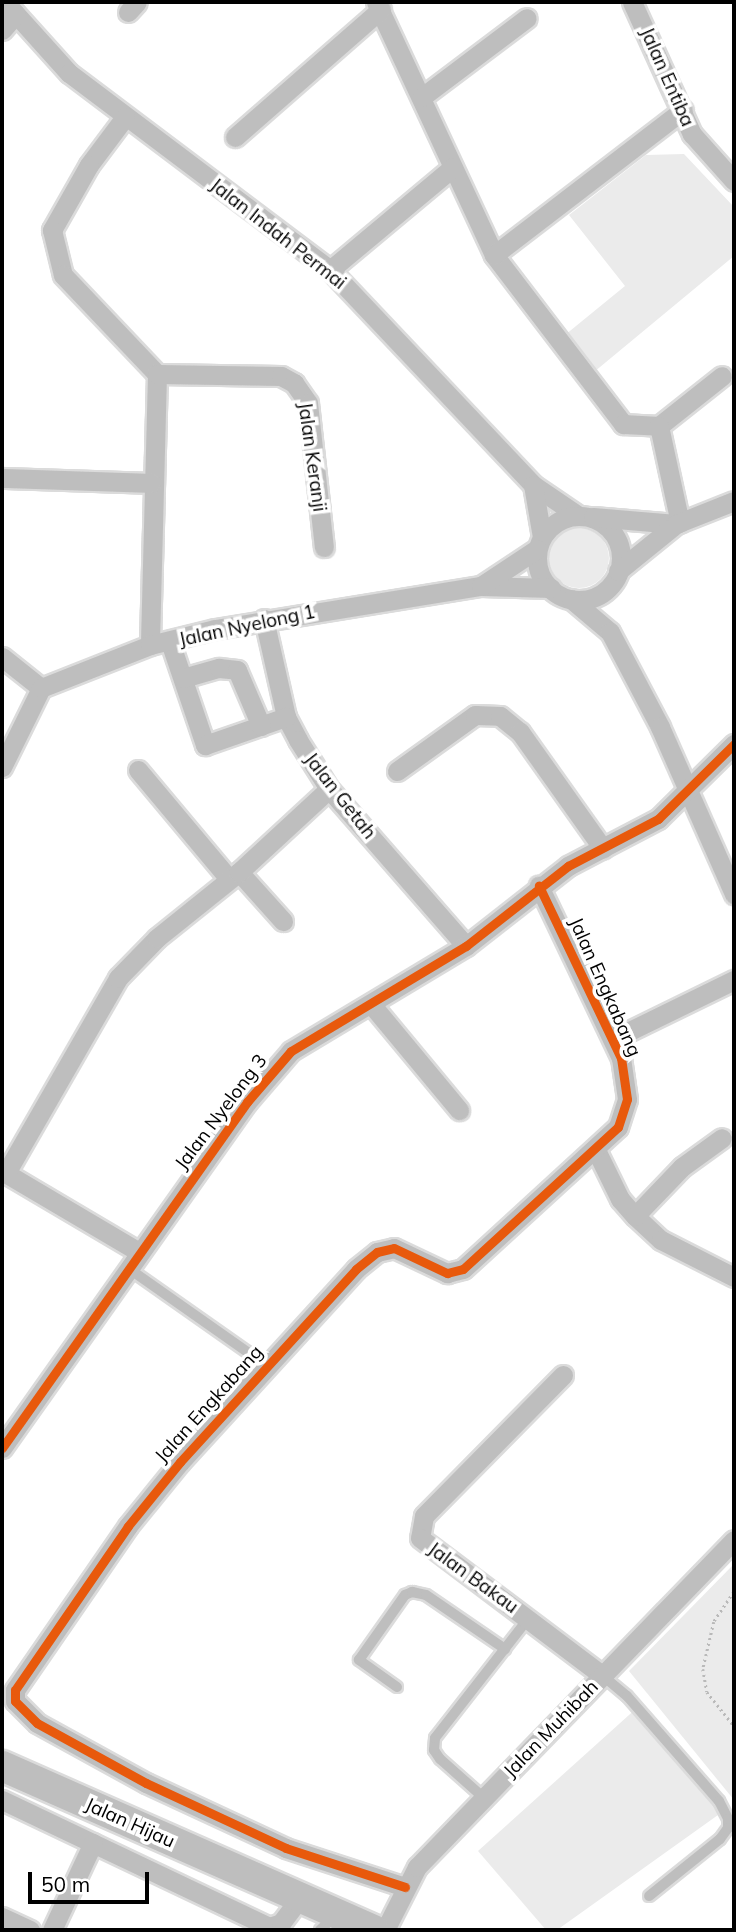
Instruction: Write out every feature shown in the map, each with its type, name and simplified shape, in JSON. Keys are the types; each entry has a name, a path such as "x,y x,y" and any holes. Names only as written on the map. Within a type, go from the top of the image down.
{"main road":[{"name":"Jalan Hijau","path":"2,1766 300,1898 329,1922 373,1930"}],"street":[{"name":"Jalan Entiba","path":"632,2 699,144 734,181"},
{"path":"235,137 379,5 494,256 623,424 659,426 722,376"},
{"path":"2,30 11,8"},
{"name":"Jalan Indah Permai","path":"11,8 69,73 330,270 533,485 584,517"},
{"path":"422,97 527,18"},
{"path":"494,256 683,110"},
{"path":"125,117 75,186 52,230 63,275 157,374 151,483 160,643 183,678 205,745 286,717"},
{"path":"330,270 453,167"},
{"name":"Jalan Keranji","path":"157,374 281,376 294,383 308,402 324,547"},
{"path":"659,426 678,523"},
{"path":"2,478 151,483"},
{"path":"533,485 540,543 540,573 551,588 571,599 610,632"},
{"path":"571,599 592,598 607,588 618,571 678,523 734,501"},
{"path":"540,543 559,520 584,517 678,523"},
{"path":"584,517 614,534 621,558 618,571"},
{"name":"Jalan Nyelong 1","path":"41,688 160,643 264,619 481,586 540,543"},
{"path":"481,586 551,588"},
{"path":"607,588 610,632 688,791 734,894"},
{"name":"Jalan Getah","path":"264,619 286,717 329,789 466,946"},
{"path":"2,657 41,688 2,766"},
{"path":"183,678 219,668 237,670 261,726"},
{"path":"397,771 475,715 500,716 520,732 603,849"},
{"name":"Jalan Nyelong 3","path":"2,1448 133,1260 270,1072 316,1034 466,946 539,886 658,819 734,744"},
{"path":"138,770 234,876 283,921"},
{"path":"133,1260 4,1172 118,978 157,938 234,876 329,789"},
{"name":"Jalan Engkabang","path":"405,1887 286,1848 201,1810 55,1733 15,1701 15,1690 26,1670 128,1526 266,1366 377,1252 394,1248 406,1251 447,1273 463,1269 529,1204 596,1150 618,1128 627,1099 621,1058 539,886"},
{"path":"613,1039 734,981"},
{"path":"371,1004 459,1110"},
{"path":"635,1216 682,1167 722,1138"},
{"path":"596,1150 620,1199 661,1240 734,1277"},
{"name":"Jalan Bakau","path":"563,1374 424,1516 419,1528 425,1546 529,1618 603,1676"},
{"name":"Jalan Muhibah","path":"385,1930 417,1867 734,1540"},
{"path":"2,1800 269,1927 281,1923 300,1898"},
{"path":"52,1930 93,1843"},
{"path":"2,1917 30,1930"}],"lane":[{"path":"133,1260 266,1366"},
{"path":"397,1687 359,1660 405,1595 412,1592 426,1595 505,1650"},
{"path":"484,1798 440,1759 434,1750 435,1738 529,1618"},
{"path":"603,1676 627,1696 710,1790 727,1819 728,1828 720,1839 649,1896"}],"path":[{"path":"734,1592 714,1622 703,1669 707,1692 734,1726"}],"shaded area":[{"path":"684,154 734,207 734,256 594,372 565,335 625,286 569,215 646,155"},
{"path":"579,528 596,533 604,541 609,558 604,575 596,583 579,588 562,583 554,575 549,558 554,541 562,533"},
{"path":"734,1564 734,1800 629,1671"},
{"path":"639,1706 725,1810 557,1930 546,1930 478,1851"}],"cycle path":[{"path":"2,1448 247,1102 291,1051 466,946 568,866 658,819 734,744"},
{"path":"405,1887 286,1848 146,1783 37,1723 15,1701 15,1690 128,1526 180,1462 356,1269 377,1252 394,1248 447,1273 463,1269 618,1127 627,1099 621,1058 539,886"}]}
